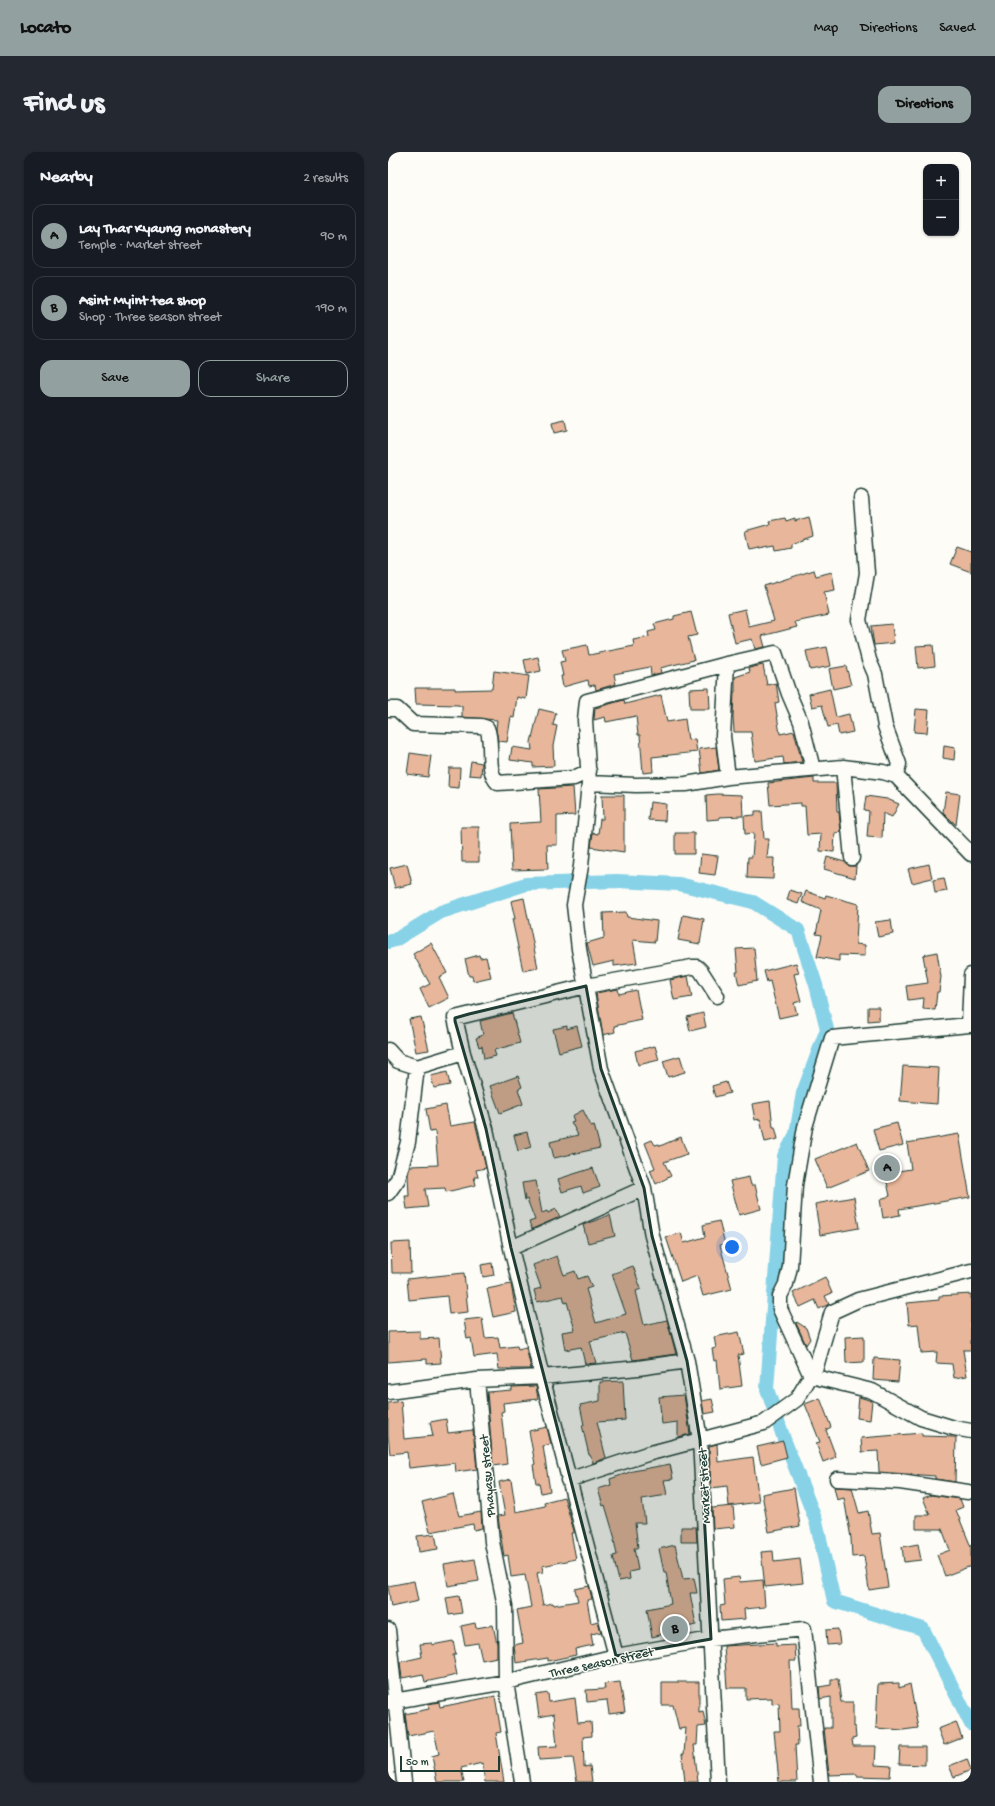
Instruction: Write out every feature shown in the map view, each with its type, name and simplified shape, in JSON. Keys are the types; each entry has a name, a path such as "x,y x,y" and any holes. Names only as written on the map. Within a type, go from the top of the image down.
{"street":[{"path":"862,498 868,573 859,620 869,660 875,674 885,726 899,764 896,776"},
{"path":"568,1480 647,1454 700,1440 687,1360 652,1236 644,1188 601,1069 579,949 574,905 581,866 589,777 585,720 587,701 727,664 775,653 788,694 801,722 813,769"},
{"path":"727,664 723,736 728,777"},
{"path":"388,709 397,709 412,724 481,726 487,728 490,734 492,773 498,783 589,777 636,785 686,784 728,777 843,767 883,772 896,776 971,854"},
{"path":"843,767 852,858"},
{"path":"616,1656 568,1480 542,1377 511,1248 486,1129 463,1053 455,1018 586,986 697,967 717,996"},
{"path":"971,975 970,1025 832,1038 806,1127 795,1185 794,1227 790,1267 786,1284 780,1296 780,1309 811,1376 872,1391 921,1418 954,1428 971,1431"},
{"path":"388,1050 398,1061 417,1067 463,1053"},
{"path":"388,1193 398,1179 408,1142 417,1067"},
{"path":"511,1248 644,1188"},
{"name":"Market street","path":"718,1782 700,1440 764,1423 797,1399 816,1367 832,1312 858,1300 971,1271"},
{"path":"388,1392 477,1380 542,1377 638,1368 687,1360"},
{"name":"Phayasu street","path":"477,1380 492,1542 505,1606 506,1682 522,1782"},
{"path":"837,1479 900,1482 970,1494"},
{"name":"Three season street","path":"392,1702 506,1682 616,1656 711,1639 804,1629 821,1782"},
{"path":"388,1630 392,1702 404,1782"}],"highlighted area":[{"path":"586,986 601,1069 644,1188 652,1236 687,1361 700,1440 711,1639 616,1656 511,1248 486,1129 455,1018"}],"building":[{"path":"565,420 567,430 554,433 552,423"},
{"path":"809,517 813,536 791,544 791,548 776,551 775,546 749,549 745,531 770,524 769,521 785,518 786,521 795,518 795,521"},
{"path":"957,547 971,552 971,572 950,564"},
{"path":"814,570 816,576 832,572 835,590 824,592 829,615 795,622 797,627 762,636 765,647 755,649 752,639 735,643 728,613 745,609 749,627 774,621 764,586"},
{"path":"691,612 697,635 688,637 694,660 660,668 661,673 651,675 650,667 614,674 616,684 596,690 595,685 589,686 588,680 563,687 561,676 563,676 560,662 565,661 562,650 587,645 589,655 634,646 633,640 649,637 648,632 656,630 654,624 674,619 674,616"},
{"path":"892,624 894,643 874,645 871,626"},
{"path":"933,645 935,666 918,668 916,646"},
{"path":"827,647 831,666 810,670 806,651"},
{"path":"538,657 541,671 527,674 524,660"},
{"path":"763,665 767,685 776,683 779,702 775,703 780,734 794,731 802,762 784,764 783,757 755,761 751,732 734,732 733,716 735,677 750,672 749,668"},
{"path":"846,666 851,685 833,689 829,669"},
{"path":"494,671 529,676 526,699 517,697 514,718 511,717 507,742 498,741 496,729 497,720 462,717 462,706 459,705 416,704 415,688 455,688 455,690 492,689"},
{"path":"709,688 710,709 690,709 689,689"},
{"path":"830,689 836,717 849,714 853,732 839,735 837,725 828,727 822,705 812,707 809,694"},
{"path":"661,695 667,722 685,719 688,740 695,739 697,752 652,757 653,772 643,773 640,735 638,735 636,716 606,722 605,717 594,720 595,708 624,700 625,704"},
{"path":"539,709 556,713 553,725 557,726 553,746 554,766 533,767 533,763 510,760 512,747 532,750 531,742"},
{"path":"916,709 929,710 927,733 914,732"},
{"path":"944,746 955,748 954,760 943,758"},
{"path":"716,747 719,770 702,773 699,749"},
{"path":"410,753 431,756 428,777 407,774"},
{"path":"471,761 482,763 481,776 469,775"},
{"path":"449,768 460,768 459,788 448,787"},
{"path":"814,778 814,783 836,783 837,812 839,812 841,832 835,833 834,852 820,851 821,834 807,835 805,806 801,806 801,803 770,805 768,783"},
{"path":"573,787 575,815 557,816 557,845 547,845 548,869 512,870 510,824 541,822 539,789"},
{"path":"946,792 960,794 956,825 943,812"},
{"path":"602,795 624,795 624,852 591,847 593,833 598,834 600,819 603,819"},
{"path":"706,795 742,795 743,816 719,817 719,819 707,820"},
{"path":"866,796 887,799 899,804 892,817 883,813 882,838 867,837 869,811 864,810"},
{"path":"650,802 666,804 665,821 648,820"},
{"path":"755,811 762,811 764,839 769,839 767,858 774,858 773,879 747,878 748,857 752,857 754,833 745,834 744,816 755,815"},
{"path":"461,827 479,827 479,862 462,862"},
{"path":"675,833 694,833 694,854 675,854"},
{"path":"701,854 718,856 715,875 699,873"},
{"path":"827,857 845,862 849,866 856,866 855,878 824,869"},
{"path":"407,864 412,884 395,888 390,868"},
{"path":"929,864 932,878 912,883 908,869"},
{"path":"944,878 947,891 935,893 933,880"},
{"path":"790,890 802,894 798,904 787,900"},
{"path":"806,891 825,898 826,895 858,904 856,944 865,945 865,956 839,955 839,961 817,957 822,935 816,934 821,910 802,902"},
{"path":"524,898 538,968 523,971 512,919 515,919 511,901"},
{"path":"626,912 627,917 657,921 655,942 633,940 637,963 614,966 614,961 593,966 587,943 604,938 603,913"},
{"path":"683,915 704,919 700,944 678,940"},
{"path":"891,920 893,934 878,937 875,922"},
{"path":"431,943 447,973 439,977 449,998 429,1008 420,989 430,984 413,954"},
{"path":"754,948 757,981 739,985 736,972 738,972 736,949"},
{"path":"937,952 941,977 939,992 937,992 935,1010 923,1009 924,998 908,1000 906,986 928,983 923,955"},
{"path":"479,955 480,958 486,957 491,977 473,981 472,976 469,976 465,959"},
{"path":"796,963 799,973 794,974 801,1001 794,1003 797,1014 779,1018 770,981 767,982 764,971"},
{"path":"688,976 692,997 674,1000 670,980"},
{"path":"618,989 619,994 636,990 642,1020 614,1026 615,1032 603,1035 596,993"},
{"path":"868,1007 879,1007 879,1020 868,1021"},
{"path":"512,1013 520,1043 494,1050 496,1056 484,1059 482,1046 479,1047 476,1038 483,1035 480,1021"},
{"path":"703,1013 706,1027 690,1031 687,1017"},
{"path":"421,1017 429,1050 416,1052 409,1019"},
{"path":"567,1026 567,1029 577,1026 582,1046 559,1052 553,1029"},
{"path":"655,1046 659,1060 638,1065 635,1051"},
{"path":"680,1056 685,1072 668,1077 663,1061"},
{"path":"903,1066 939,1068 937,1104 900,1101"},
{"path":"447,1072 450,1085 434,1088 431,1076"},
{"path":"518,1076 522,1087 518,1089 523,1104 500,1113 490,1086"},
{"path":"726,1082 730,1093 715,1097 712,1086"},
{"path":"770,1101 773,1127 775,1127 778,1139 765,1142 760,1119 755,1120 752,1104"},
{"path":"446,1105 450,1126 475,1122 486,1168 476,1170 478,1177 474,1177 476,1185 446,1192 445,1188 425,1189 428,1207 407,1209 405,1196 409,1196 408,1175 410,1166 438,1165 435,1131 430,1132 426,1109"},
{"path":"583,1110 591,1126 594,1125 600,1148 554,1158 550,1142 578,1135 571,1122 574,1121 572,1116"},
{"path":"897,1123 903,1145 879,1151 873,1129"},
{"path":"527,1132 531,1147 518,1151 514,1135"},
{"path":"959,1134 970,1197 899,1209 900,1215 883,1218 880,1199 890,1196 885,1173 911,1169 907,1143"},
{"path":"681,1137 687,1154 664,1162 671,1176 656,1184 650,1170 655,1168 645,1143 652,1140 655,1145 659,1144 660,1146"},
{"path":"857,1142 869,1171 827,1188 815,1159"},
{"path":"593,1168 600,1187 583,1193 581,1186 562,1192 558,1179"},
{"path":"749,1177 751,1185 755,1185 761,1209 739,1215 730,1181"},
{"path":"536,1181 542,1213 547,1211 548,1213 556,1209 560,1217 532,1229 529,1222 535,1220 527,1199 525,1200 522,1183"},
{"path":"854,1197 859,1228 820,1235 815,1204"},
{"path":"610,1215 615,1236 588,1243 583,1225"},
{"path":"719,1221 725,1244 720,1245 732,1289 703,1296 697,1276 681,1282 666,1237 681,1233 684,1243 705,1237 703,1225"},
{"path":"410,1242 411,1273 392,1273 391,1243"},
{"path":"557,1256 564,1275 575,1271 578,1279 587,1276 592,1287 586,1289 596,1323 626,1314 612,1274 633,1266 641,1289 636,1291 644,1325 667,1320 676,1354 633,1360 625,1333 590,1341 596,1363 585,1364 581,1347 565,1350 562,1332 575,1330 567,1302 565,1303 563,1296 537,1302 534,1290 541,1288 533,1265"},
{"path":"492,1263 494,1275 483,1277 481,1265"},
{"path":"464,1273 468,1312 449,1314 447,1296 409,1300 407,1279"},
{"path":"825,1277 832,1293 825,1296 829,1304 819,1309 815,1300 800,1307 793,1293"},
{"path":"511,1284 516,1312 493,1317 487,1289"},
{"path":"971,1294 971,1350 963,1350 967,1376 954,1378 952,1364 936,1363 937,1352 921,1353 918,1324 909,1325 907,1303 939,1300 939,1296"},
{"path":"482,1318 485,1338 498,1337 500,1348 517,1346 518,1349 526,1347 531,1369 499,1369 497,1354 474,1357 471,1338 467,1339 464,1320"},
{"path":"797,1322 806,1328 810,1339 806,1345 796,1323"},
{"path":"420,1331 420,1339 439,1338 441,1363 427,1364 427,1359 388,1362 388,1332"},
{"path":"739,1332 744,1354 738,1355 742,1386 720,1389 717,1360 714,1361 712,1349 716,1348 714,1337"},
{"path":"864,1336 864,1362 846,1363 845,1337"},
{"path":"874,1358 900,1360 898,1382 873,1380"},
{"path":"623,1381 625,1420 597,1422 606,1458 593,1463 589,1455 582,1425 584,1425 580,1405 600,1401 600,1382"},
{"path":"536,1386 538,1399 503,1403 504,1411 501,1412 507,1464 493,1466 487,1392 512,1390 512,1387"},
{"path":"684,1395 690,1434 678,1437 678,1422 662,1424 659,1397"},
{"path":"859,1397 872,1401 870,1420 857,1418"},
{"path":"820,1398 831,1427 826,1430 836,1457 823,1462 816,1443 820,1442 805,1404"},
{"path":"712,1399 715,1412 704,1414 702,1401"},
{"path":"401,1401 404,1439 433,1436 430,1422 446,1419 448,1433 473,1430 477,1469 456,1472 455,1463 409,1468 407,1452 390,1454 388,1435 388,1403"},
{"path":"547,1427 551,1444 543,1446 550,1491 541,1493 539,1483 536,1483 533,1465 535,1464 529,1431"},
{"path":"922,1433 922,1436 956,1437 955,1482 935,1479 935,1476 879,1472 878,1451 862,1452 861,1438"},
{"path":"783,1441 787,1457 761,1464 757,1447"},
{"path":"717,1444 718,1462 753,1457 759,1502 729,1506 727,1486 711,1488 709,1446"},
{"path":"670,1464 673,1479 664,1480 667,1495 642,1499 645,1523 635,1523 638,1548 634,1548 638,1570 629,1572 630,1579 619,1581 613,1556 617,1555 615,1539 605,1505 603,1506 598,1489 611,1485 610,1479 633,1471"},
{"path":"511,1479 516,1512 545,1506 544,1502 564,1497 574,1531 574,1533 571,1533 576,1559 542,1566 543,1572 537,1573 543,1605 553,1603 554,1605 578,1601 575,1589 589,1586 592,1599 587,1600 591,1623 598,1621 601,1632 591,1634 593,1645 575,1649 576,1655 548,1661 548,1658 516,1663 514,1645 523,1643 517,1610 531,1607 525,1575 511,1577 508,1555 504,1556 500,1532 498,1516 505,1515 499,1482"},
{"path":"834,1487 852,1488 859,1513 868,1511 872,1534 880,1533 888,1587 869,1590 864,1556 852,1557 851,1538 844,1498 837,1500"},
{"path":"794,1488 800,1526 769,1532 762,1494"},
{"path":"453,1494 459,1516 481,1512 482,1528 474,1530 473,1524 430,1532 422,1502"},
{"path":"931,1495 960,1499 963,1507 956,1510 971,1547 971,1566 945,1576 937,1555 950,1550 942,1529 916,1529 916,1515 930,1515 923,1498"},
{"path":"733,1506 735,1527 713,1529 712,1508"},
{"path":"681,1527 696,1527 697,1542 681,1542"},
{"path":"435,1534 438,1549 419,1552 417,1536"},
{"path":"918,1544 921,1560 904,1562 902,1547"},
{"path":"675,1545 683,1579 694,1578 697,1593 690,1593 696,1625 664,1632 664,1634 652,1637 647,1609 671,1604 666,1572 664,1572 659,1549"},
{"path":"773,1551 774,1562 800,1559 803,1583 765,1587 761,1552"},
{"path":"475,1559 479,1581 448,1586 444,1564"},
{"path":"739,1577 740,1582 763,1580 765,1607 744,1609 745,1619 721,1621 720,1606 725,1605 723,1579"},
{"path":"414,1581 418,1601 391,1607 388,1586"},
{"path":"459,1596 462,1613 449,1615 446,1598"},
{"path":"475,1623 476,1628 493,1625 497,1644 497,1657 482,1660 478,1643 465,1645 461,1626"},
{"path":"838,1629 840,1644 827,1645 826,1630"},
{"path":"453,1641 456,1655 453,1655 457,1675 425,1682 423,1674 402,1678 400,1662 422,1657 420,1644 432,1643 432,1645"},
{"path":"776,1643 776,1646 795,1645 796,1661 790,1661 792,1708 799,1708 800,1726 797,1726 798,1745 795,1745 797,1782 779,1782 774,1731 780,1731 779,1703 772,1704 772,1698 746,1699 746,1688 727,1688 724,1646"},
{"path":"831,1679 838,1679 841,1702 853,1702 853,1727 855,1727 856,1738 852,1739 853,1746 876,1746 875,1765 891,1766 890,1777 857,1776 857,1774 829,1775 824,1728 831,1728 831,1697 820,1699 819,1687 831,1685"},
{"path":"620,1682 625,1712 609,1714 607,1700 587,1702 586,1690 605,1689 604,1684"},
{"path":"662,1682 699,1682 699,1712 703,1711 706,1726 698,1727 697,1745 694,1745 698,1782 685,1782 682,1754 684,1754 686,1728 679,1729 673,1705 662,1705"},
{"path":"899,1683 899,1688 910,1684 918,1728 903,1730 876,1728 878,1684"},
{"path":"548,1693 549,1702 575,1698 578,1723 591,1722 592,1736 583,1737 584,1767 590,1766 592,1782 577,1782 573,1758 539,1760 538,1747 557,1746 554,1714 539,1717 536,1695"},
{"path":"495,1696 501,1732 496,1733 504,1782 485,1782 482,1763 461,1768 464,1782 437,1782 432,1756 439,1754 434,1731 408,1736 405,1714 429,1709 428,1704 439,1702 440,1707"},
{"path":"956,1722 962,1738 944,1745 938,1729"},
{"path":"900,1747 925,1747 925,1765 899,1764"},
{"path":"967,1759 971,1770 954,1777 949,1766"}],"waterway":[{"path":"388,942 395,940 441,912 526,884 617,881 679,884 753,902 798,930 816,985 827,1029 803,1093 796,1134 784,1156 767,1389 784,1439 816,1521 834,1601 923,1629 971,1724"}],"place":[{"name":"Lay Thar Kyaung monastery","path":"887,1168"},
{"name":"Asint Myint tea shop","path":"675,1629"}]}
